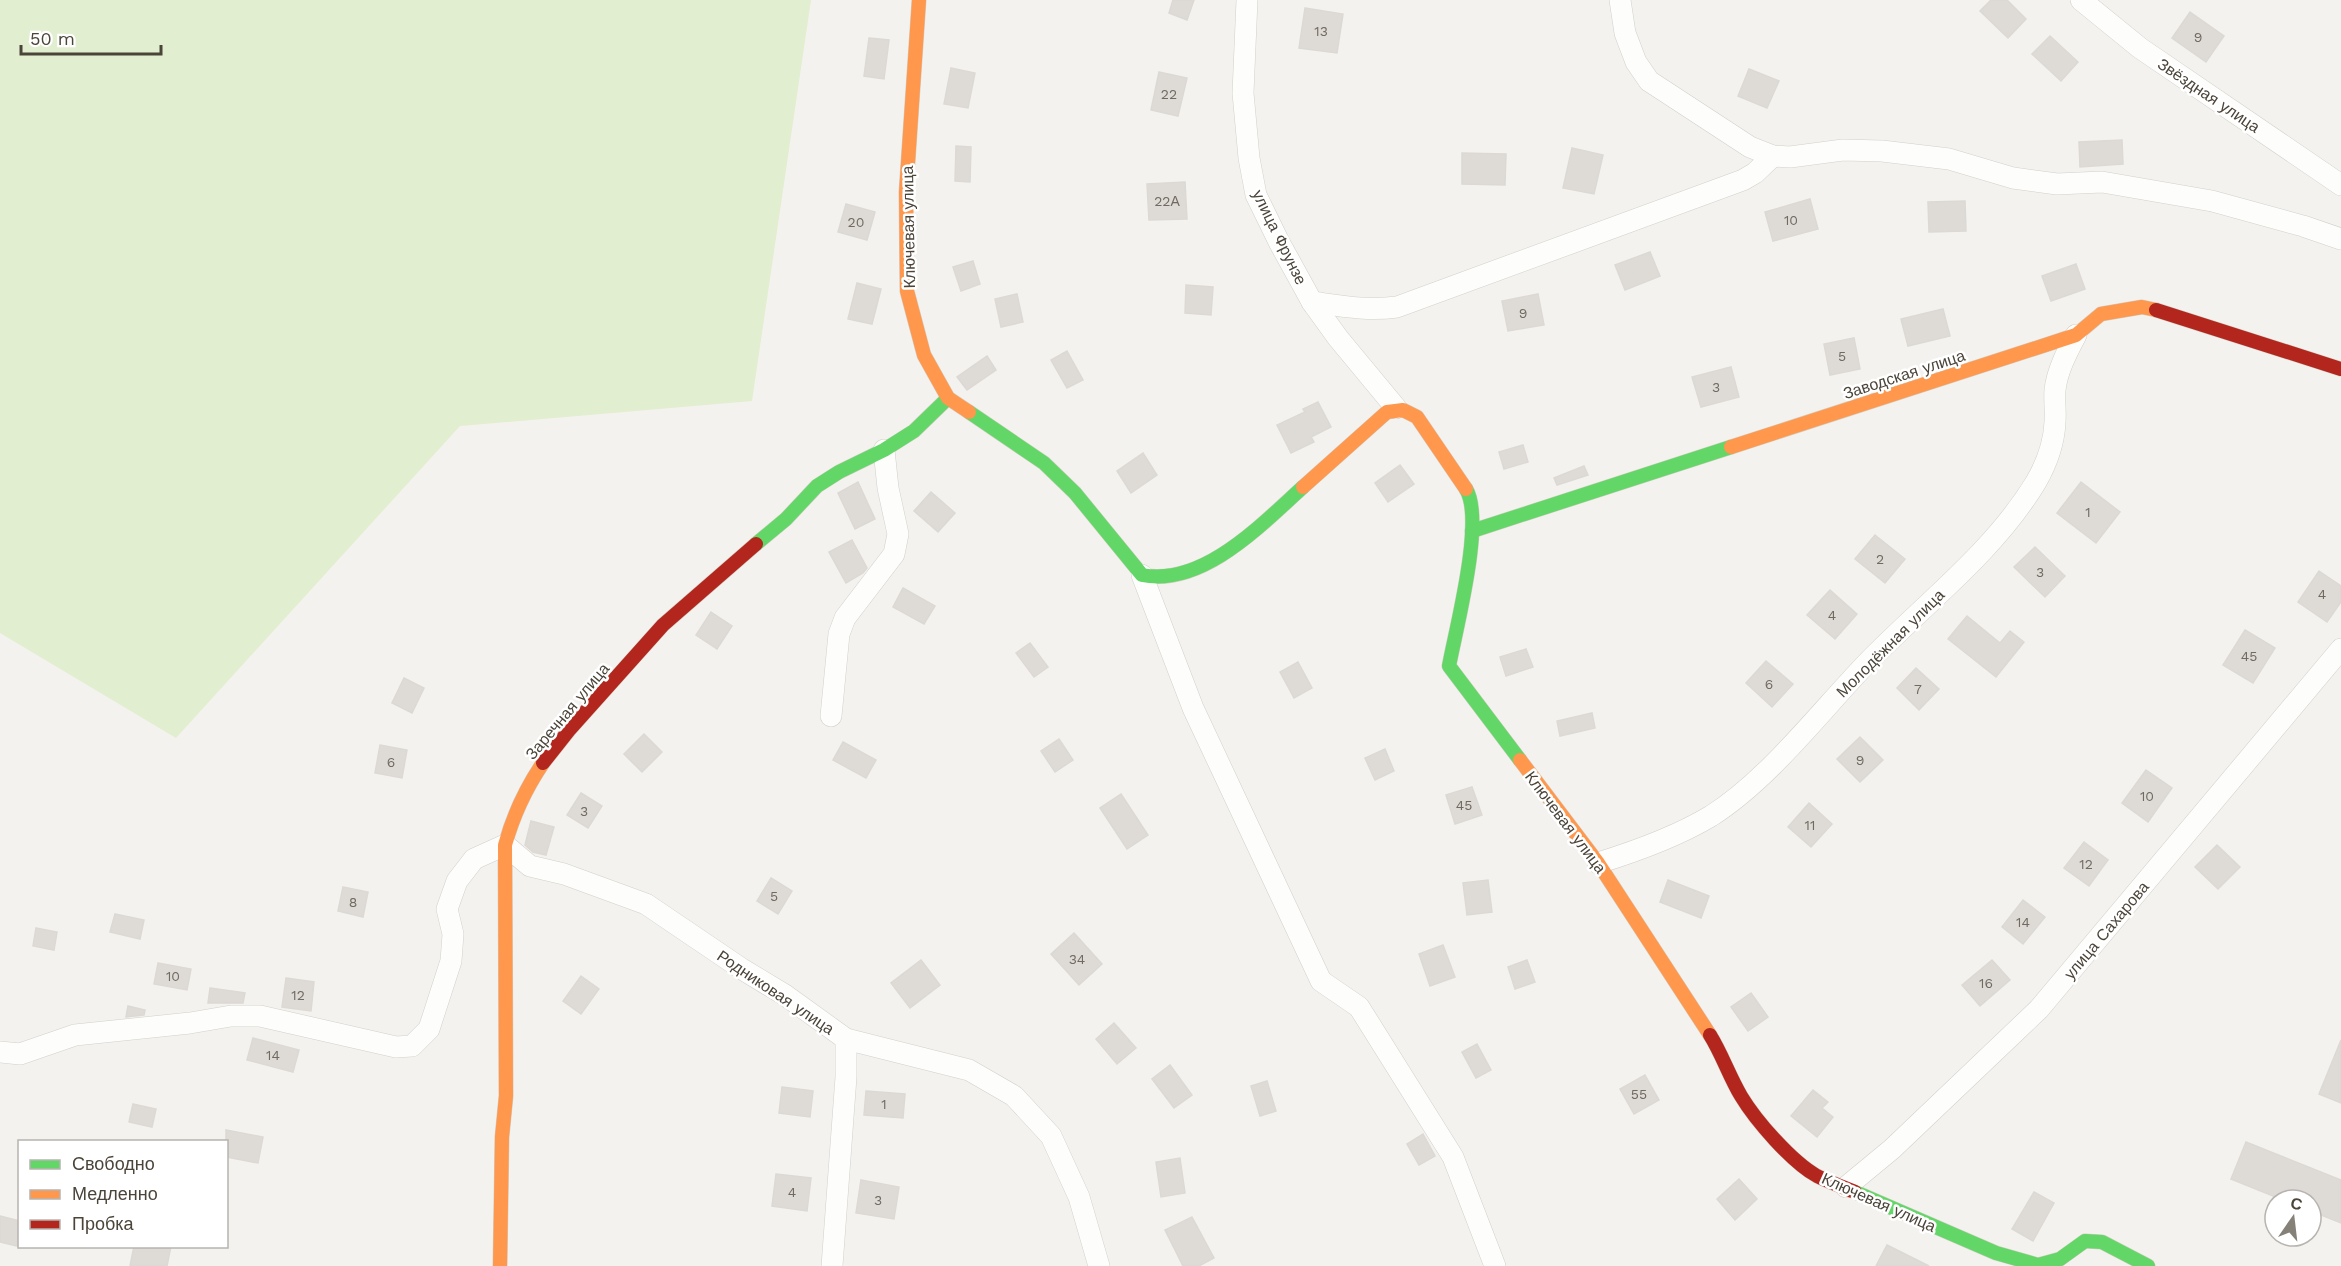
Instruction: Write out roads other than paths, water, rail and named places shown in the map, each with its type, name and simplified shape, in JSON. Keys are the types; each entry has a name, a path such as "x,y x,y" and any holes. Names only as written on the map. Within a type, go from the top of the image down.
{"street":[{"name":"Ключевая улица","path":"919,0 906,192 907,291 924,355 948,398 1044,463 1075,493 1142,575 1193,708 1321,981 1359,1007 1453,1157 1494,1266"},
{"name":"улица Фрунзе","path":"1247,0 1243,93 1249,158 1256,195 1312,302 1338,338 1396,408"},
{"path":"1620,0 1625,33 1636,62 1649,81 1750,147 1773,156 1790,157 1843,150 1882,151 1949,159 2013,178 2057,184 2102,182 2192,197 2303,226 2341,239"},
{"name":"Звёздная улица","path":"2081,0 2140,48 2341,185"},
{"path":"1312,302 1358,309 1376,310 1396,307 1743,180 1773,156"},
{"name":"Заводская улица","path":"1472,531 2076,335 2101,314 2142,307 2163,311 2341,369"},
{"name":"Молодёжная улица","path":"1598,863 1643,849 1678,833 1711,816 1742,793 1868,663 1979,554 2015,512 2036,481 2050,453 2055,422 2055,388 2063,359 2076,335"},
{"name":"Заречная улица","path":"500,1266 502,1137 506,1087 505,845 511,824 524,795 542,764 570,729 663,625 786,519 817,486 914,431 948,398"},
{"name":"Ключевая улица","path":"1396,408 1406,410 1417,417 1468,493 1473,516 1449,666 1598,863 1719,1048 1740,1095 1757,1121 1816,1175 1995,1253 2038,1265 2060,1259 2085,1241 2102,1242 2148,1266"},
{"path":"1142,575 1157,578 1171,577 1213,560 1248,536 1387,412 1396,408"},
{"path":"831,716 839,634 845,618 894,554 898,534 888,488 884,450"},
{"name":"улица Сахарова","path":"1846,1187 1892,1149 2039,1008 2341,649"},
{"path":"0,1052 20,1054 75,1035 190,1023 231,1016 260,1016 396,1047 412,1046 429,1029 451,961 453,934 447,909 457,881 474,859 505,845"},
{"name":"Родниковая улица","path":"505,845 530,866 564,874 646,904 785,995 846,1039 846,1077 832,1266"},
{"path":"846,1039 969,1070 1014,1096 1051,1136 1079,1197 1099,1266"}]}
